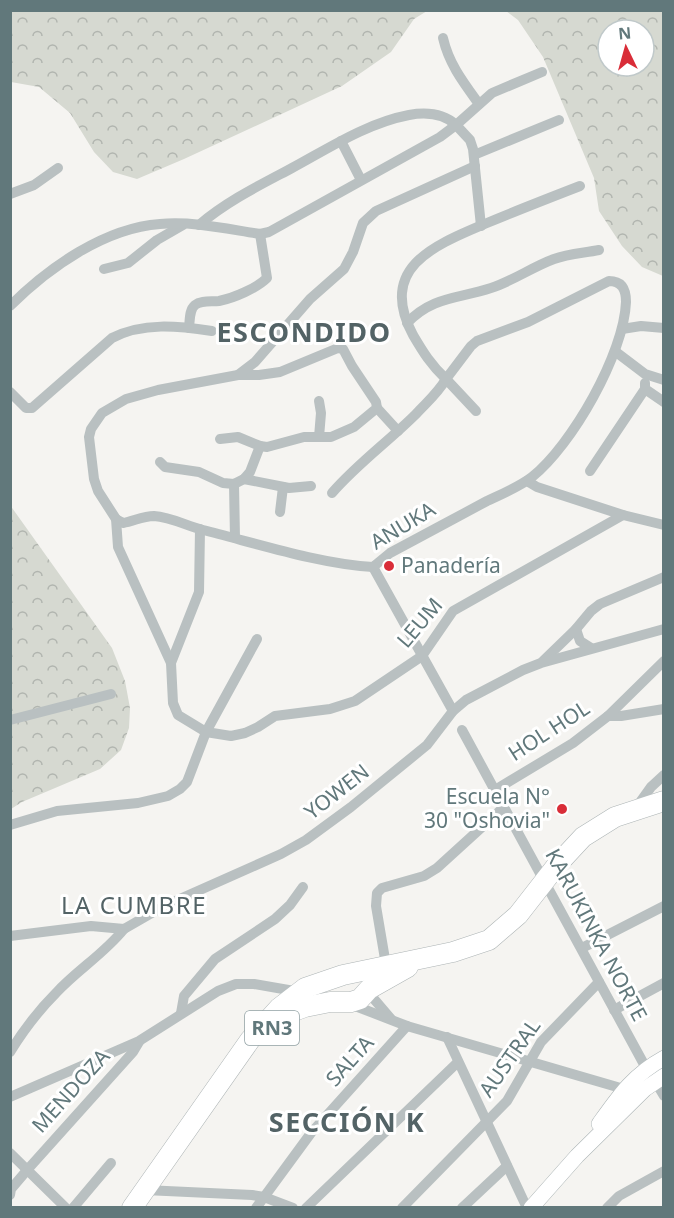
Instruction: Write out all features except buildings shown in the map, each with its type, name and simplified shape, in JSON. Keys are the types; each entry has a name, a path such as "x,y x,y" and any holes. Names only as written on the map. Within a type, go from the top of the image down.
{"highway":[{"name":"RN3","path":"132,1208 222,1078 265,1021 299,992 336,977 472,947 489,940 518,915 557,865 583,837 615,817 663,801"},
{"name":"RN3","path":"222,1078 260,1039 294,1011 338,1000 360,999 368,991 406,968 430,957"},
{"path":"358,973 366,979 368,991"},
{"path":"336,977 330,985 330,994 338,1000"}],"main road":[{"path":"577,1156 624,1089 646,1068 663,1058"},
{"path":"529,1208 577,1156 659,1079"}],"street":[{"path":"443,38 447,55 455,71 478,104"},
{"path":"10,306 24,292 83,250 105,237 136,227 161,223 186,223 260,234 269,232 440,137 492,93 542,72"},
{"path":"199,225 236,199 365,129 411,114 432,114 444,116 470,140 475,160 481,226"},
{"path":"238,375 255,362 310,299 344,269 353,252 359,232 368,217 475,160 559,120"},
{"path":"341,141 361,180"},
{"path":"10,194 34,185 58,168"},
{"path":"476,411 432,367 407,323 401,299 412,268 431,249 580,186"},
{"path":"104,269 128,263 157,240 186,223"},
{"path":"189,328 194,306 231,297 267,278 260,234"},
{"path":"407,323 424,308 437,301 490,289 554,259 599,250"},
{"name":"ANUKA","path":"116,519 123,522 142,516 161,516 200,529 294,553 374,567 390,553 527,481 547,462 576,425 616,352 622,329 626,294 622,286 616,281 609,281 528,321 477,340 446,379"},
{"path":"10,295 24,292"},
{"path":"10,392 26,408 33,408 111,338 123,332 163,326 212,331"},
{"path":"622,329 641,326 663,327"},
{"path":"206,732 178,715 173,703 171,663 118,547 116,519 98,491 94,479 89,437 95,421 102,413 126,399 158,390 238,375 280,372 338,348 343,349 376,402 377,408 398,431"},
{"path":"616,352 645,374 663,380"},
{"path":"590,471 645,389 645,374"},
{"path":"332,494 438,392 446,379"},
{"path":"645,389 663,402"},
{"path":"319,401 321,413 319,437"},
{"path":"220,439 238,437 267,447 304,437 332,437 347,431 377,408"},
{"path":"235,538 239,482 250,472 260,446"},
{"path":"160,462 165,467 198,472 223,483 239,482 283,487 311,486"},
{"path":"527,481 537,487 622,515 663,525"},
{"path":"280,512 283,487"},
{"name":"LEUM","path":"206,732 231,736 245,733 275,716 330,709 355,701 422,656 453,611 622,515"},
{"path":"171,663 199,592 200,529"},
{"path":"374,567 453,711"},
{"path":"541,663 600,604 663,576"},
{"path":"576,629 580,641 591,648"},
{"name":"YOWEN","path":"10,1052 19,1037 56,992 113,943 124,930 164,906 281,854 306,840 351,807 427,745 453,711 466,700 541,663 663,629"},
{"path":"10,825 57,811 138,803 168,796 180,789 187,782 206,732 257,639"},
{"path":"608,716 663,661"},
{"path":"10,720 111,694"},
{"name":"HOL HOL","path":"495,790 573,743 608,716 663,709"},
{"name":"KARUKINKA NORTE","path":"462,730 646,1068"},
{"path":"636,809 651,787 663,775"},
{"path":"386,965 376,906 377,892 382,888 424,876 437,868 504,807"},
{"path":"181,1013 184,996 215,959 275,919 290,905 303,887"},
{"path":"582,948 663,906"},
{"path":"10,936 91,926 124,930"},
{"name":"AUSTRAL","path":"402,1208 487,1124 507,1101 541,1041 599,982"},
{"path":"614,1010 663,983"},
{"path":"10,1097 139,1041 218,991 236,984 254,984 338,1000 394,1022 624,1089"},
{"path":"368,991 394,1022"},
{"name":"SALTA","path":"256,1208 311,1133 408,1026"},
{"path":"447,1037 529,1208"},
{"name":"MENDOZA","path":"10,1195 28,1169 133,1052 139,1041"},
{"path":"306,1208 458,1062"},
{"path":"659,1079 663,1096"},
{"path":"10,1153 66,1208"},
{"path":"74,1208 111,1163"},
{"path":"462,1208 507,1166"},
{"path":"607,1208 619,1196 663,1171"},
{"path":"145,1190 264,1197 293,1208"}],"green space":[{"path":"10,11 427,11 414,19 391,52 342,86 137,179 113,172 94,152 70,113 39,87 11,82"},
{"path":"506,11 663,11 663,276 642,267 622,246 599,211 594,178 543,57 518,20"},
{"path":"10,505 112,648 125,681 130,708 129,728 121,750 100,769 22,802 11,809"}],"place":[{"name":"Panadería","path":"389,566"},
{"name":"Escuela N° 30 \"Oshovia\"","path":"562,809"}],"district":[{"name":"ESCONDIDO","path":"304,333"},
{"name":"LA CUMBRE","path":"134,906"},
{"name":"SECCIÓN K","path":"347,1123"}]}
